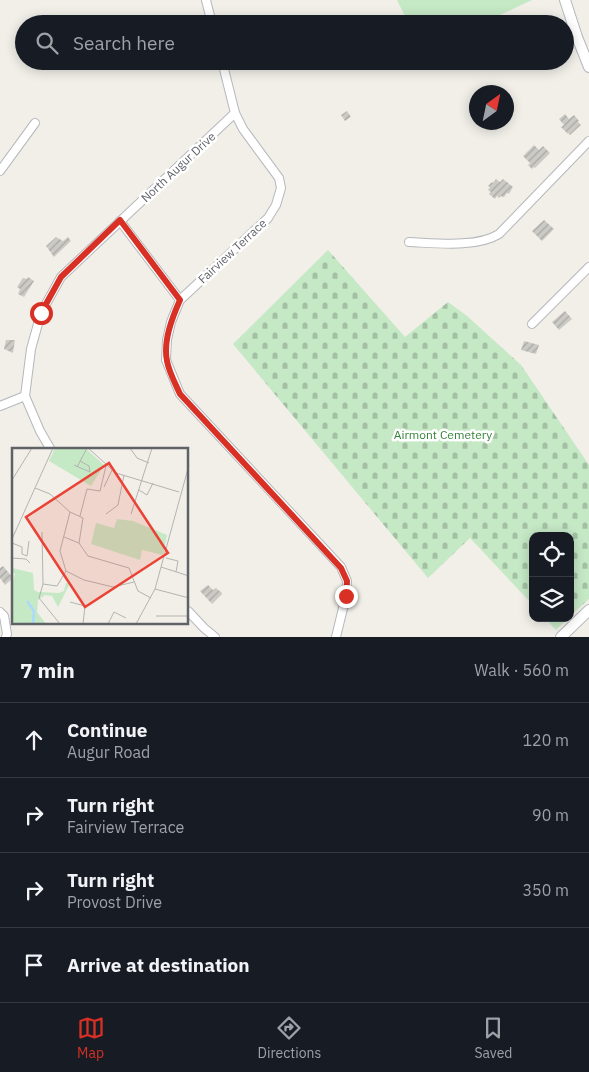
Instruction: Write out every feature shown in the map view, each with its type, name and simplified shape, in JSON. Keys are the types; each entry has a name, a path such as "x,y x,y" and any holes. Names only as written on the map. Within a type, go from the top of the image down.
{"street":[{"path":"206,0 210,15"},
{"path":"565,0 570,15"},
{"path":"574,28 589,67"},
{"path":"224,70 235,113"},
{"name":"North Augur Drive","path":"25,396 31,349 41,313 61,277 235,113"},
{"name":"Fairview Terrace","path":"180,300 268,218 276,204 281,188 279,178 243,129 235,113"},
{"path":"0,171 35,123"},
{"path":"409,242 478,242 495,237 589,141"},
{"path":"120,220 180,300 171,322 167,340 166,360 180,394 341,568 347,581 346,596 336,637"},
{"path":"532,324 589,267"},
{"path":"0,406 25,396 40,431 50,448"},
{"path":"561,637 589,610"},
{"path":"0,612 4,616 6,637"},
{"path":"189,612 215,637"}],"green space":[{"path":"397,0 532,0 500,15 404,15"},
{"name":"Airmont Cemetery","path":"328,250 405,337 448,302 467,316 521,365 589,465 589,599 574,612 574,532 529,532 529,601 470,538 428,578 233,344"},
{"path":"549,622 564,622 556,630"}],"building":[{"path":"347,111 351,117 345,121 341,115"},
{"path":"565,114 569,119 574,115 581,125 570,135 561,127 564,125 559,119"},
{"path":"534,145 539,150 543,146 550,153 532,169 528,165 530,163 523,156"},
{"path":"496,179 500,182 503,179 513,187 509,194 507,193 504,197 501,196 499,198 497,196 495,199 489,194 491,192 488,190 490,187 488,186"},
{"path":"544,220 554,229 542,241 532,231"},
{"path":"56,237 63,241 68,237 71,241 54,257 46,246"},
{"path":"28,277 34,281 24,297 18,294 20,289 17,287 23,278 27,279"},
{"path":"565,311 572,319 559,330 552,322"},
{"path":"6,340 15,340 13,353 4,349"},
{"path":"524,341 539,345 536,354 521,350"},
{"path":"3,566 12,577 5,585 0,578 0,568"},
{"path":"208,585 213,590 216,588 222,593 212,604 200,591"}],"route":[{"path":"41,313 61,277 120,220 180,300 171,322 167,340 166,360 180,394 341,568 347,581 346,596"}]}
